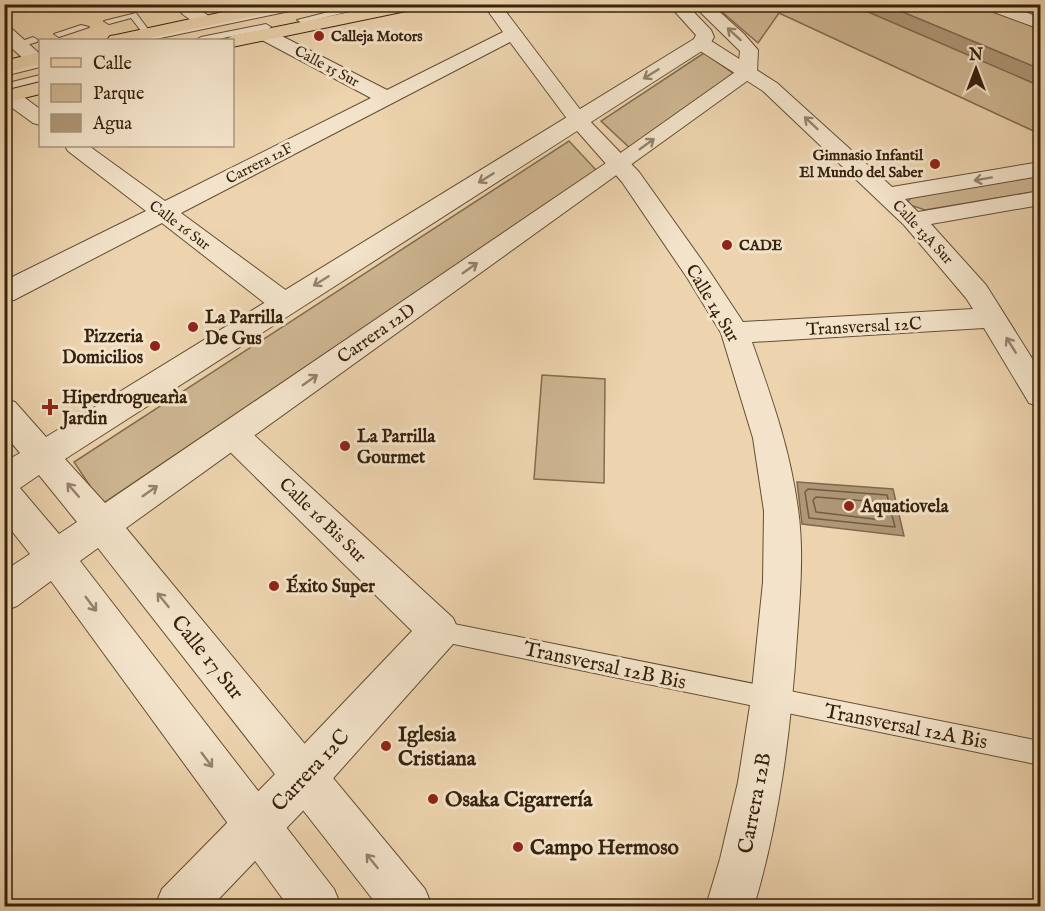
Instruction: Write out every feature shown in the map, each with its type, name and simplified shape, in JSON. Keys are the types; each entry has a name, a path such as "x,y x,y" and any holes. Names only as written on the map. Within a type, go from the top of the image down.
{"main road":[{"path":"125,39 288,4"},
{"path":"234,42 416,4"},
{"path":"4,67 34,53"},
{"path":"6,93 39,88"}],"street":[{"path":"181,4 206,21"},
{"name":"Calle 14 Sur","path":"491,4 578,120 620,164 699,275 735,333 769,438 781,511 782,582 772,699"},
{"path":"4,480 701,43 705,34 676,4"},
{"path":"700,4 749,50 747,72"},
{"path":"989,4 1041,24"},
{"path":"4,31 34,53"},
{"name":"Carrera 12F","path":"4,293 513,34"},
{"name":"Calle 15 Sur","path":"266,35 387,98"},
{"name":"Calle 13A Sur","path":"701,43 778,94 914,220 955,266 994,318 1041,395"},
{"name":"Carrera 12D","path":"4,593 620,164 747,72"},
{"path":"6,93 39,117"},
{"name":"Calle 16 Sur","path":"77,147 285,304"},
{"path":"888,195 1041,169"},
{"path":"914,220 1041,198"},
{"name":"Transversal 12C","path":"735,333 994,318"},
{"name":"Calle 17 Sur","path":"4,411 102,525 408,906"},
{"name":"Calle 16 Bis Sur","path":"232,434 438,631"},
{"path":"4,494 56,557 316,906"},
{"name":"Carrera 12C","path":"179,906 257,827 438,631"},
{"name":"Carrera 12B","path":"730,906 744,859 758,793 772,699"}],"lane":[{"path":"109,21 133,15 142,37 319,4"},
{"path":"206,39 375,4"},
{"path":"59,33 80,31"},
{"path":"4,73 34,53"},
{"path":"6,93 39,78"},
{"name":"Transversal 12B Bis","path":"438,631 772,699"},
{"name":"Transversal 12A Bis","path":"772,699 1041,753"}],"green space":[{"path":"714,5 979,5 1040,28 1040,134 779,13 758,43"},
{"path":"704,53 737,76 632,150 601,121"},
{"path":"569,141 597,171 102,504 74,462"},
{"path":"1040,176 1040,191 925,210 910,205 908,201 912,197"},
{"path":"542,375 605,379 604,483 534,479"}],"water":[{"path":"852,5 886,5 1040,69 1040,86"},
{"name":"Aquatiovela","path":"797,482 893,489 904,536 802,524"}],"place":[{"name":"Calleja Motors","path":"319,36"},
{"name":"Gimnasio Infantil El Mundo del Saber","path":"935,164"},
{"name":"CADE","path":"727,245"},
{"name":"La Parrilla De Gus","path":"193,327"},
{"name":"Pizzeria Domicilios","path":"155,346"},
{"name":"Hiperdroguearìa Jardin","path":"50,407"},
{"name":"La Parrilla Gourmet","path":"345,446"},
{"name":"Aquatiovela","path":"849,506"},
{"name":"Éxito Super","path":"274,586"},
{"name":"Iglesia Cristiana","path":"386,746"},
{"name":"Osaka Cigarrería","path":"433,799"},
{"name":"Campo Hermoso","path":"518,847"}]}
